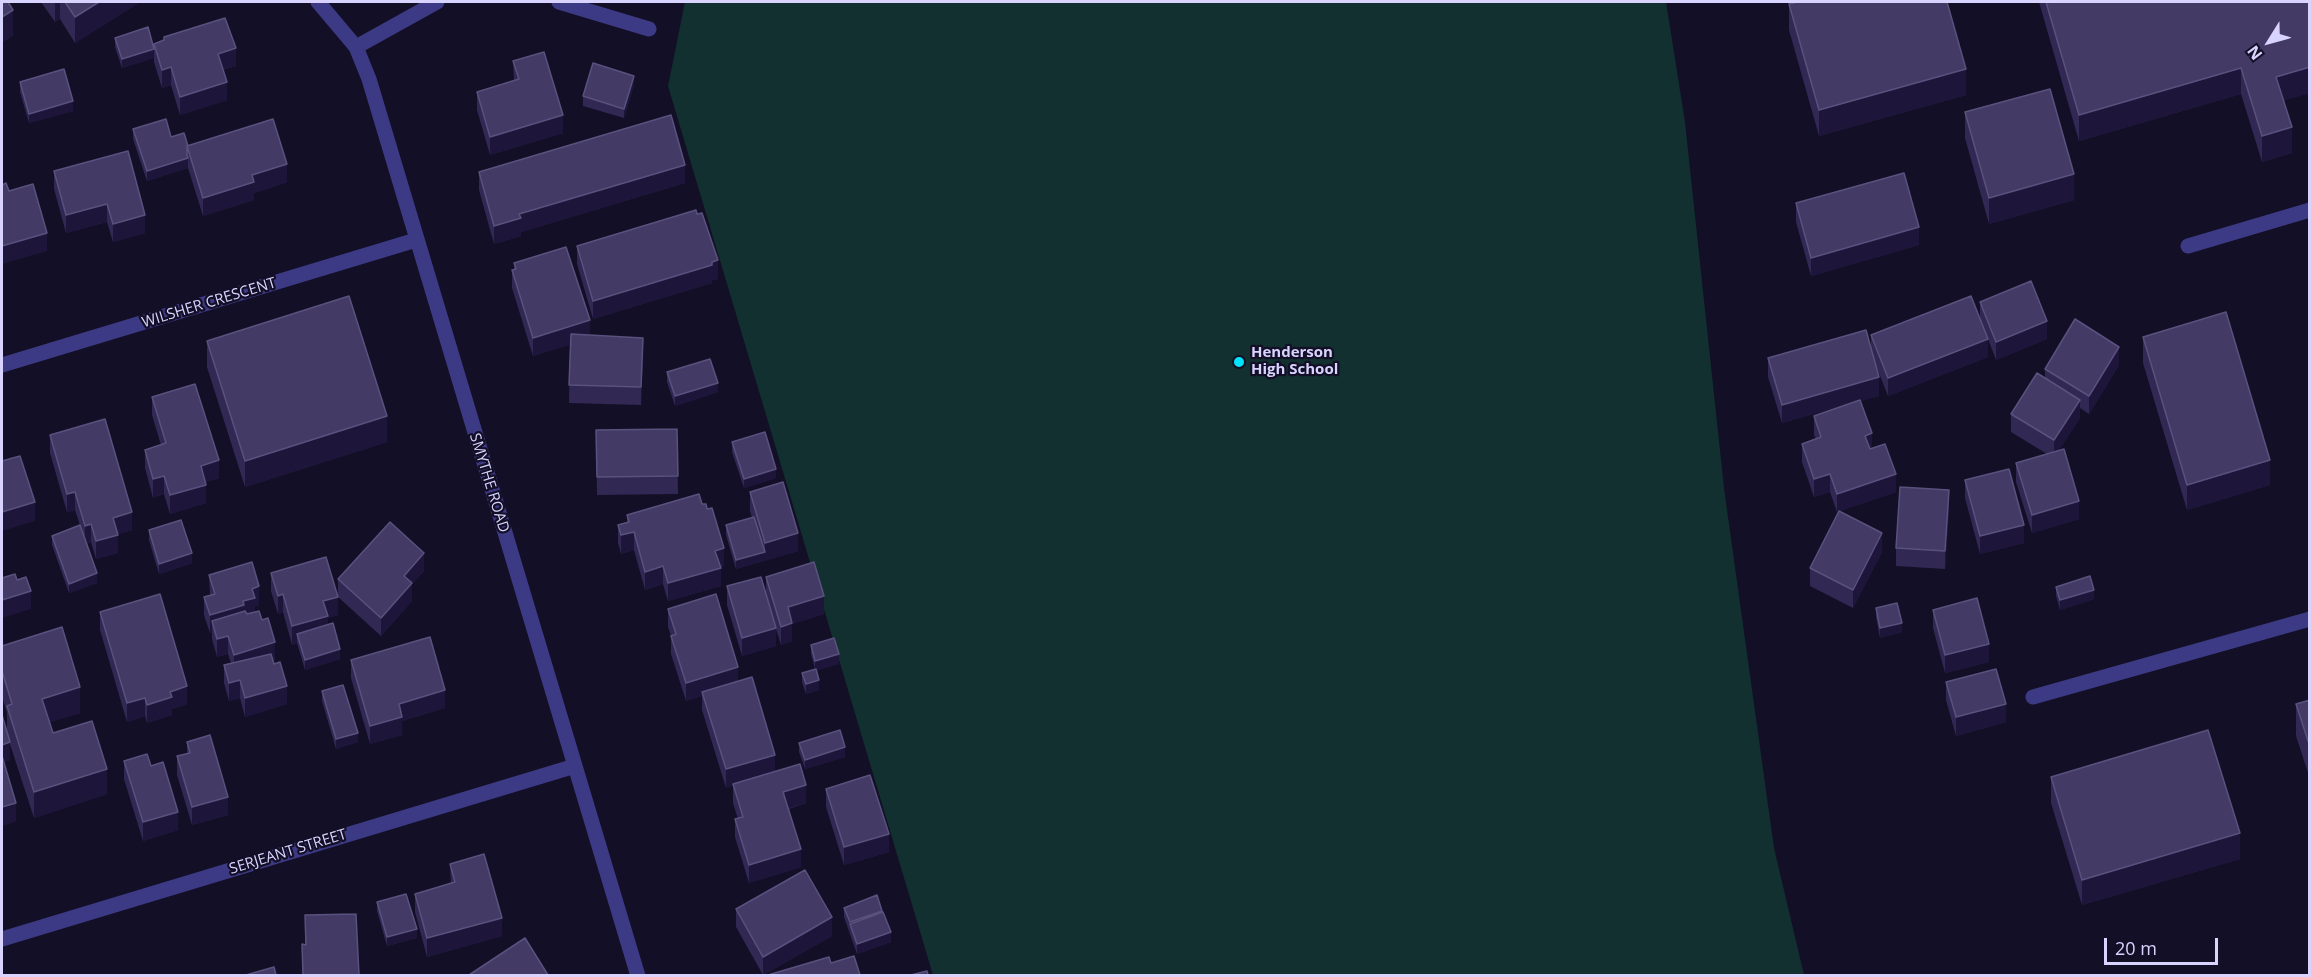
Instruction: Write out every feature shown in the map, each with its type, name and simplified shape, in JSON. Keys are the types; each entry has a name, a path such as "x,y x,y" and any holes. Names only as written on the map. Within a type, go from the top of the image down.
{"street":[{"name":"SMYTHE ROAD","path":"318,2 356,47 369,79 638,975"},
{"path":"356,47 437,2"},
{"path":"559,2 649,28"},
{"path":"2188,246 2310,210"},
{"name":"WILSHER CRESCENT","path":"2,365 416,240"},
{"path":"2033,697 2310,619"},
{"name":"SERJEANT STREET","path":"2,939 575,766"}],"green space":[{"name":"Henderson High School","path":"685,2 1666,2 1685,122 1724,488 1774,848 1804,975 933,975 668,86"}],"building":[{"path":"2,2 8,2 13,10 2,17"},
{"path":"65,2 99,2 75,17"},
{"path":"1798,2 1947,2 1966,69 1819,110 1789,4"},
{"path":"2046,2 2310,2 2310,67 2276,77 2292,127 2262,136 2241,68 2079,115"},
{"path":"225,18 236,48 218,54 227,82 180,97 171,67 162,70 154,44 164,40 164,37"},
{"path":"148,27 154,49 122,59 115,38"},
{"path":"544,52 563,115 490,137 477,92 519,79 513,61"},
{"path":"593,63 634,76 624,109 583,96"},
{"path":"64,69 73,101 29,114 20,82"},
{"path":"2050,89 2074,174 1989,198 1965,112"},
{"path":"671,115 685,165 519,214 521,218 494,226 479,172"},
{"path":"166,119 171,137 184,133 188,146 188,158 147,171 133,129"},
{"path":"273,119 287,164 252,175 254,182 203,198 187,146"},
{"path":"128,151 145,215 113,224 107,204 66,215 54,171"},
{"path":"1904,173 1919,227 1811,258 1796,203"},
{"path":"6,183 9,191 33,184 47,233 2,246 2,185"},
{"path":"696,210 697,214 702,213 718,260 712,262 712,265 593,301 577,246"},
{"path":"566,247 590,320 533,338 512,270 516,269 514,263"},
{"path":"2031,281 2047,321 1996,342 1980,302"},
{"path":"349,296 387,416 245,461 207,341"},
{"path":"1971,296 1988,339 1888,378 1871,335"},
{"path":"2226,312 2270,460 2187,485 2143,337"},
{"path":"2075,319 2119,347 2089,396 2045,369"},
{"path":"1866,330 1879,377 1782,405 1768,358"},
{"path":"571,334 643,338 641,387 569,385"},
{"path":"710,359 718,383 675,396 667,372"},
{"path":"2037,373 2080,400 2054,440 2011,414"},
{"path":"195,384 219,460 201,466 206,485 170,495 164,476 153,479 145,450 166,443 152,397"},
{"path":"1860,400 1872,433 1865,436 1870,449 1885,444 1896,474 1837,494 1830,474 1814,479 1802,444 1821,437 1814,416"},
{"path":"105,419 132,512 113,518 118,535 96,541 91,524 85,526 75,492 67,494 50,435"},
{"path":"677,429 678,476 597,477 596,430"},
{"path":"765,432 776,469 744,479 732,442"},
{"path":"2064,449 2079,501 2032,515 2016,463"},
{"path":"20,456 35,502 2,512 2,461"},
{"path":"2009,469 2024,525 1980,536 1965,480"},
{"path":"783,482 798,533 765,543 750,492"},
{"path":"1900,487 1949,490 1945,551 1896,548"},
{"path":"699,494 702,504 706,504 707,509 712,508 724,548 715,551 721,568 668,583 663,566 645,572 634,532 621,535 618,525 629,522 627,515"},
{"path":"1839,511 1882,533 1853,590 1810,568"},
{"path":"754,517 765,552 736,560 726,525"},
{"path":"181,520 192,553 159,564 149,530"},
{"path":"390,522 424,553 404,576 412,583 381,618 338,579"},
{"path":"80,525 97,573 69,584 52,536"},
{"path":"326,557 338,597 323,601 328,616 292,626 283,594 278,596 271,573"},
{"path":"252,562 259,586 252,589 255,598 243,601 244,605 210,615 204,597 215,594 209,575"},
{"path":"814,562 824,596 788,607 792,623 781,627 766,577"},
{"path":"15,574 17,580 26,577 31,591 2,600 2,578"},
{"path":"2090,576 2094,590 2060,600 2056,587"},
{"path":"761,577 776,628 742,638 727,586"},
{"path":"160,594 187,686 170,692 172,697 147,705 145,698 127,703 100,612"},
{"path":"716,594 738,667 686,683 671,636 676,634 668,609"},
{"path":"1977,598 1989,644 1945,655 1933,610"},
{"path":"1897,603 1902,623 1880,628 1876,608"},
{"path":"245,611 247,614 259,611 262,620 268,618 275,642 234,655 228,636 217,639 212,621"},
{"path":"333,623 340,649 305,660 297,634"},
{"path":"62,627 80,687 42,699 53,733 92,721 107,769 34,792 7,706 12,704 2,671 2,646"},
{"path":"430,637 445,690 399,704 402,717 370,726 351,660"},
{"path":"834,638 839,654 815,661 811,645"},
{"path":"271,654 274,664 280,662 287,686 245,698 240,680 229,683 224,665"},
{"path":"816,669 819,680 806,684 802,673"},
{"path":"1996,669 2006,704 1956,717 1946,682"},
{"path":"752,677 775,755 726,769 702,692"},
{"path":"343,685 358,733 336,739 322,691"},
{"path":"2310,700 2310,747 2296,704"},
{"path":"2,715 10,742 2,745"},
{"path":"840,730 845,747 805,760 799,743"},
{"path":"2208,730 2240,833 2082,880 2051,777"},
{"path":"210,735 228,797 192,807 177,756 190,753 187,742"},
{"path":"147,754 151,766 163,762 178,812 143,822 124,761"},
{"path":"2,756 16,803 2,807"},
{"path":"800,764 806,785 783,792 801,849 749,865 735,819 743,817 733,784"},
{"path":"870,775 889,834 844,847 826,789"},
{"path":"484,854 502,918 427,938 415,894 455,882 450,864"},
{"path":"805,870 832,917 763,957 736,909"},
{"path":"406,894 417,929 387,937 377,902"},
{"path":"877,895 882,911 850,922 844,908"},
{"path":"883,912 891,932 857,944 850,924"},
{"path":"356,914 359,975 303,975 302,944 306,945 305,915"},
{"path":"525,938 548,975 469,975"},
{"path":"854,956 860,975 768,975 829,957 831,963"},
{"path":"274,967 276,975 246,975"},
{"path":"927,971 928,975 911,975"}],"place":[{"name":"Henderson High School","path":"1239,362"}]}
